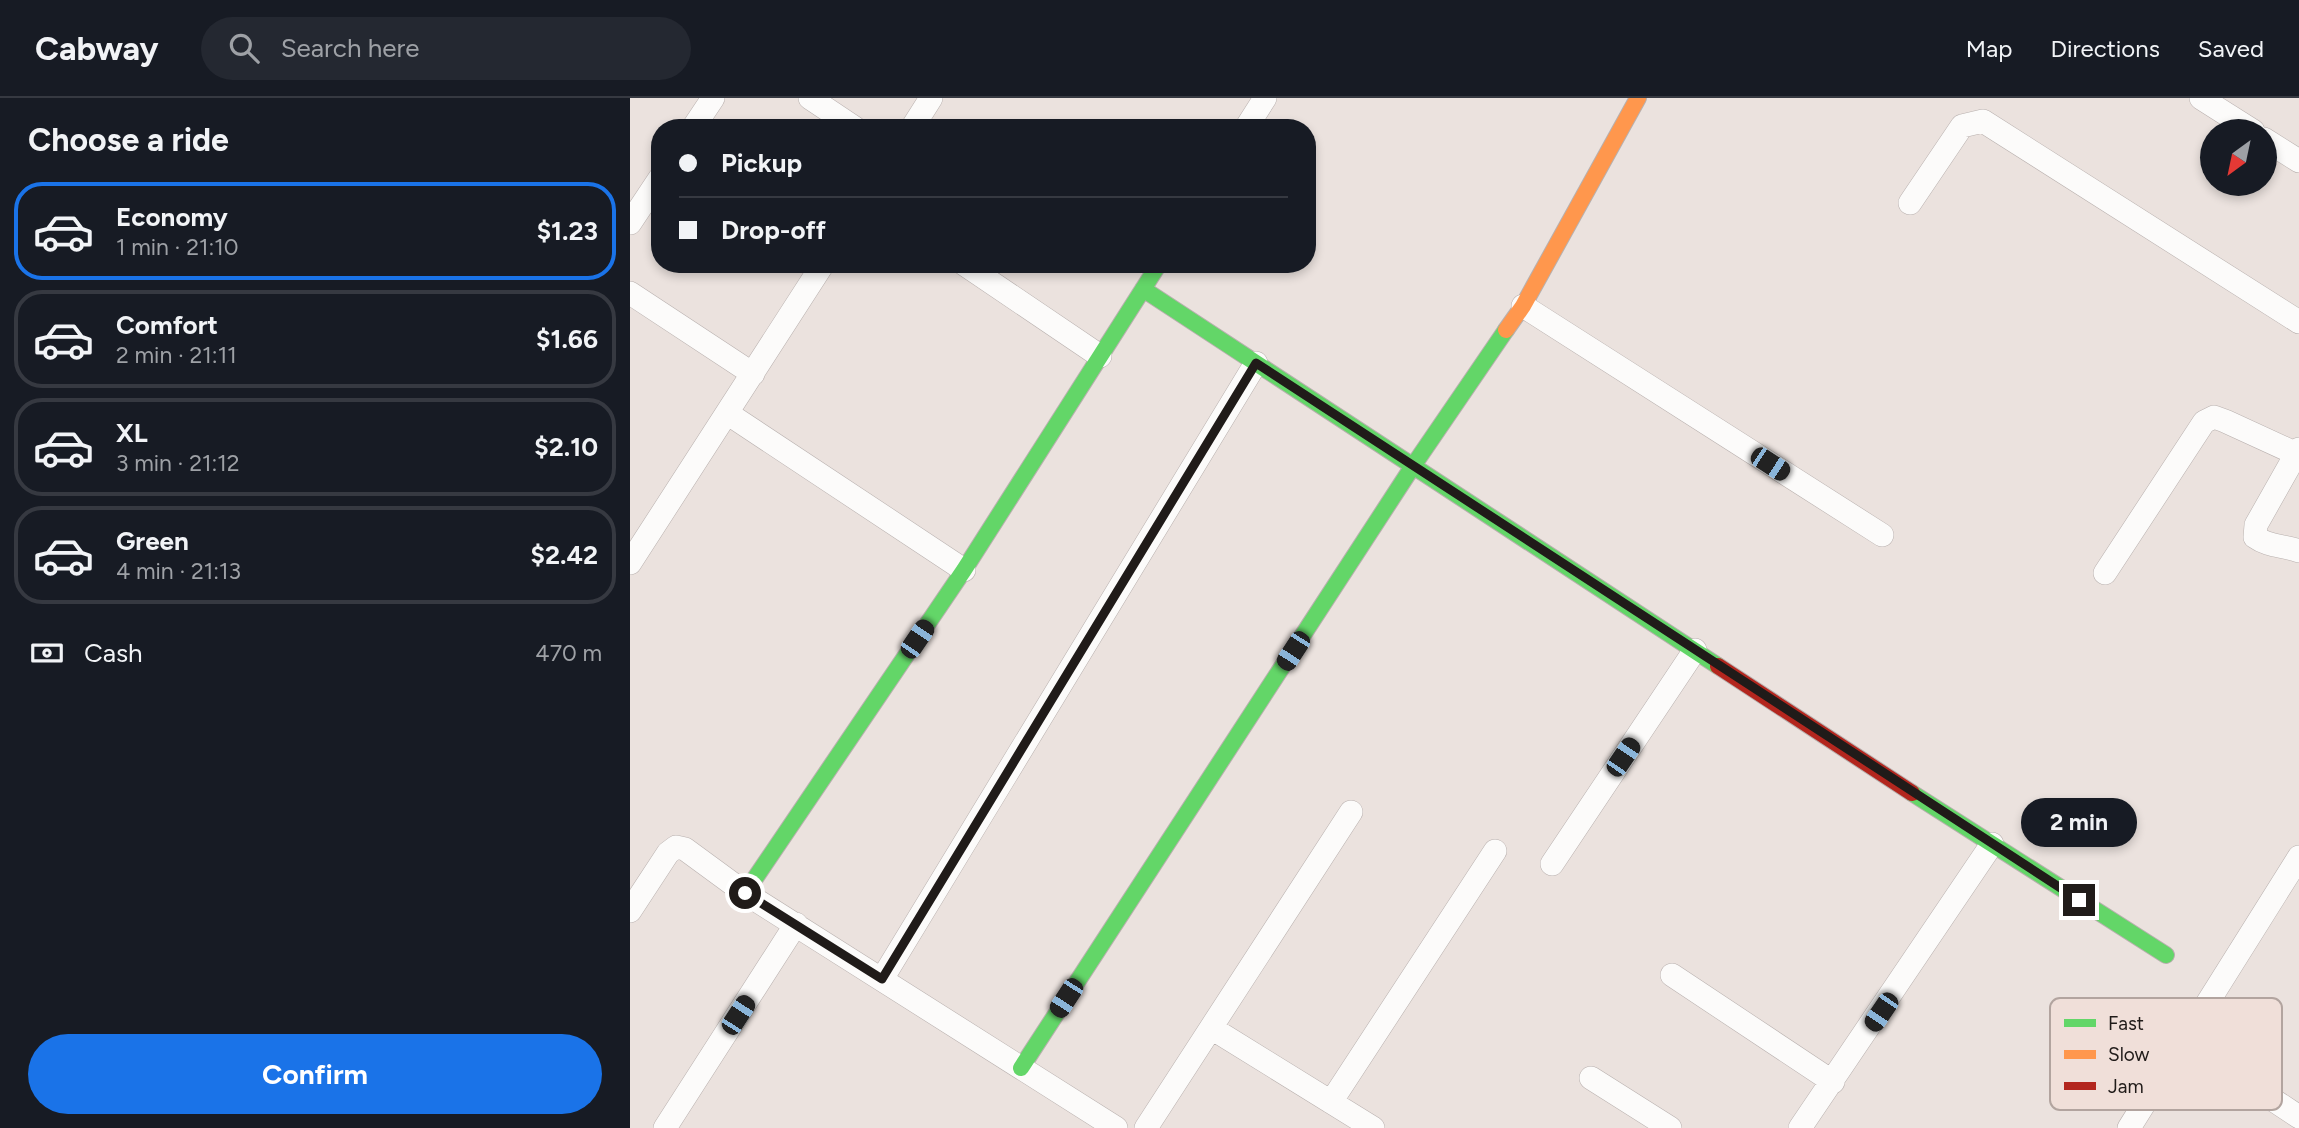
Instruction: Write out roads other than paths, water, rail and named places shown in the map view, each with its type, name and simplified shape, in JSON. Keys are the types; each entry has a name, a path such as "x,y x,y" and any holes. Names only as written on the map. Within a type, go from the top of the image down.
{"street":[{"path":"699,119 713,98"},
{"path":"810,98 842,119"},
{"path":"918,119 931,98"},
{"path":"1252,119 1265,98"},
{"path":"1021,1068 1413,466 1523,306 1638,98"},
{"path":"2201,98 2234,119"},
{"path":"1910,203 1962,126 1972,121 1983,121 2299,321"},
{"path":"2277,147 2299,161"},
{"path":"630,223 651,192"},
{"path":"630,562 817,273"},
{"path":"977,273 1100,356"},
{"path":"745,893 964,569 1153,273"},
{"path":"1143,289 2166,955"},
{"path":"630,293 753,374"},
{"path":"1523,306 1882,536"},
{"path":"882,979 1256,363"},
{"path":"727,413 964,569"},
{"path":"2105,573 2204,422 2214,417 2298,453 2256,525 2255,537 2267,545 2287,546 2299,551"},
{"path":"1552,864 1695,650"},
{"path":"1146,1128 1213,1029 1351,812"},
{"path":"1812,1124 1833,1082 1992,844"},
{"path":"630,911 668,853 677,847 685,849 745,893 1116,1128"},
{"path":"1331,1102 1495,851"},
{"path":"2211,998 2299,857"},
{"path":"665,1128 796,924"},
{"path":"1672,975 1833,1082"},
{"path":"1213,1029 1373,1128"},
{"path":"1591,1078 1670,1128"},
{"path":"2282,1106 2299,1117"},
{"path":"2129,1128 2140,1110"}]}
